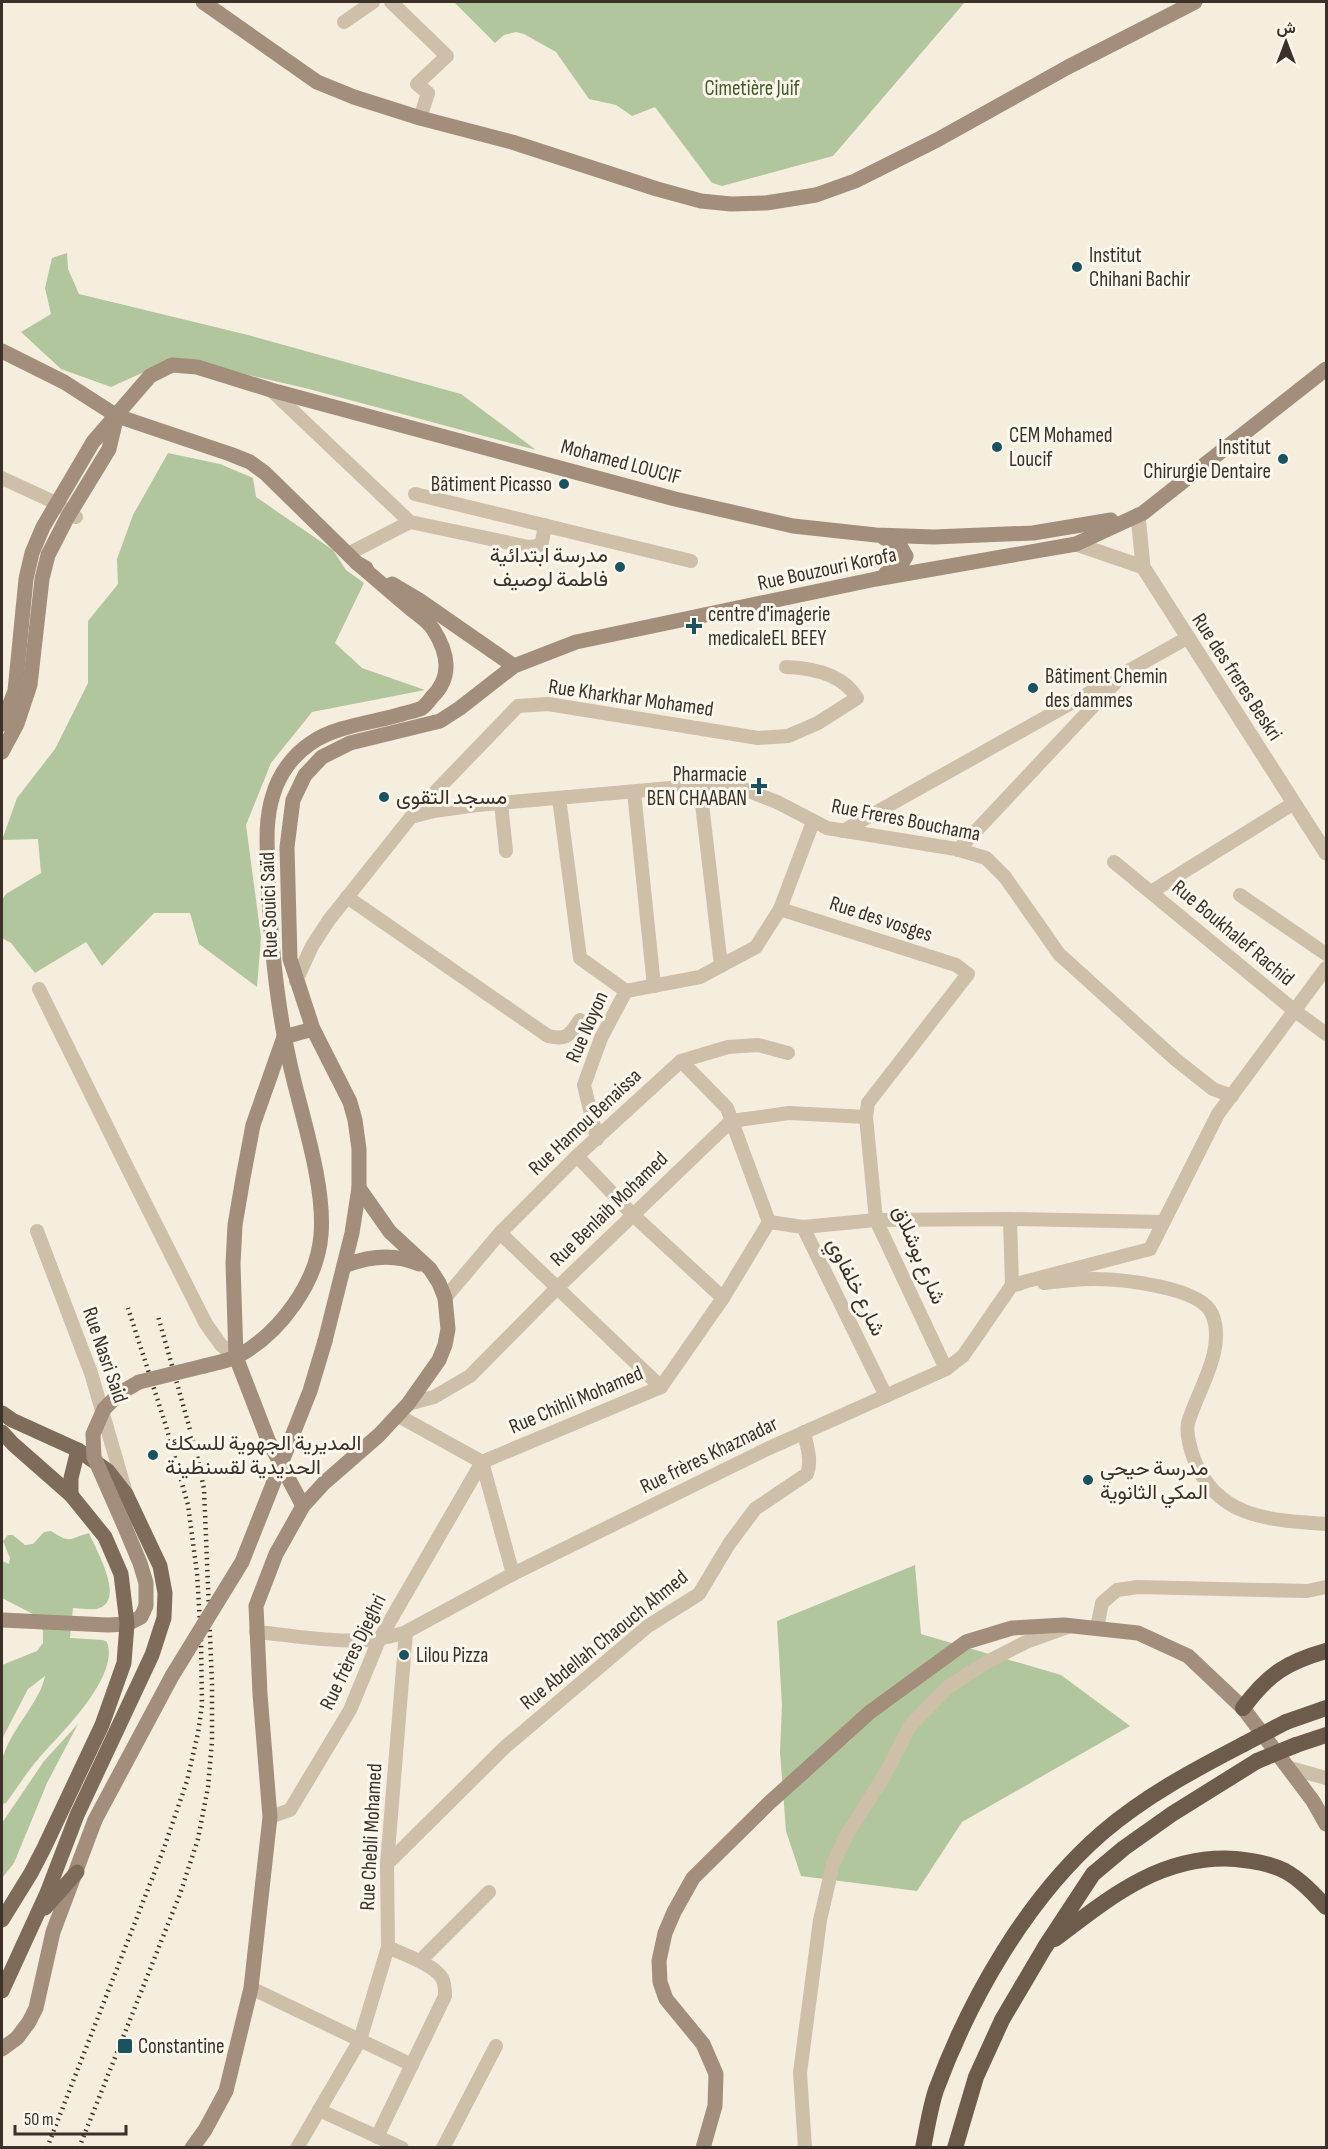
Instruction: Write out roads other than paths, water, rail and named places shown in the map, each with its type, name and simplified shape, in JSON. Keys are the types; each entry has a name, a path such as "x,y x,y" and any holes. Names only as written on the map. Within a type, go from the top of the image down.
{"highway":[{"path":"1244,1708 1260,1686 1284,1667 1306,1656 1326,1651"},
{"path":"922,2148 936,2092 956,2042 1012,1938 1045,1894 1102,1834 1138,1806 1189,1772 1287,1722 1326,1708"},
{"path":"955,2148 976,2077 1002,2020 1045,1947 1093,1874 1124,1848 1172,1814 1257,1761 1326,1735"},
{"path":"1045,1947 1115,1893 1157,1872 1184,1862 1222,1858 1258,1861 1286,1871 1312,1891 1326,1906"}],"main road":[{"path":"202,2 316,82 354,97 420,118 512,142 657,189 701,201 731,204 766,203 816,195 855,181 937,140 1116,41 1195,2"},
{"path":"2,351 64,382 117,416 249,462 264,473 353,559 432,627 445,651 447,674 441,689 421,708 340,730 312,742 288,764 273,794 267,824 269,899 284,1037 312,1155 321,1211 321,1235 316,1259 294,1304 268,1334 236,1357 140,1382 120,1393 104,1409 93,1434 94,1457 140,1563 146,1583 144,1612 128,1624 90,1625 2,1620"},
{"name":"Mohamed LOUCIF","path":"2,724 15,691 26,579 32,553 56,503 93,442 150,376 172,365 197,367 271,390 675,499 793,526 876,535 934,537 1033,533 1093,525 1141,514"},
{"path":"1141,514 1325,373"},
{"path":"2,752 17,724 30,685 45,566 51,549 73,515 109,449 117,416"},
{"name":"Rue Bouzouri Korofa","path":"460,708 514,666 576,642 876,579 1076,544 1141,514"},
{"path":"876,535 899,544 906,556 901,565 876,579"},
{"path":"353,559 419,600 514,666"},
{"name":"Rue Souici Saïd","path":"2,2049 17,2038 36,2008 53,1932 95,1820 172,1676 242,1562 310,1391 352,1233 358,1188 359,1149 353,1111 313,1029 290,960 287,847 292,800 305,775 322,757 350,743 440,722 460,708"},
{"path":"284,1037 313,1029"},
{"path":"284,1037 253,1125 237,1216 233,1264 236,1357 268,1440 303,1506"},
{"path":"192,2148 206,2130 226,2091 251,1988 270,1817 256,1606 266,1578 303,1506 324,1483 364,1448 408,1404 439,1360 448,1329 445,1298 439,1283 430,1269 390,1232 358,1188"},
{"path":"344,1266 358,1260 387,1256 417,1263 430,1269"},
{"path":"2,1413 12,1420 78,1450 108,1471 126,1494 160,1566 165,1593 164,1618 152,1655 77,1815 35,1919 2,1991"},
{"path":"2,1432 71,1495 96,1523 122,1574 128,1624 124,1664 107,1710 44,1848 2,1920"},
{"path":"71,1495 71,1478 78,1450"},
{"path":"703,2148 715,2106 716,2074 703,2044 666,1999 660,1982 659,1961 670,1923 693,1878 768,1804 870,1712 966,1642 1012,1628 1072,1626 1138,1633 1188,1656 1244,1708 1290,1768 1326,1824"},
{"path":"35,1919 77,1872"}],"street":[{"path":"344,22 373,2"},
{"path":"391,2 447,56 417,84 428,93 420,118"},
{"path":"271,390 410,522 529,547 538,546 543,542 545,525"},
{"path":"2,478 56,503 73,515"},
{"path":"415,494 691,561"},
{"name":"Rue des freres Beskri","path":"1141,514 1143,567 1326,853"},
{"path":"353,559 410,522"},
{"path":"1076,544 1143,567"},
{"path":"843,831 1187,638"},
{"name":"Rue Kharkhar Mohamed","path":"296,981 312,946 347,897 411,817 518,706 548,704 758,738 788,736 818,723 857,698 851,687 823,672 786,667"},
{"path":"958,850 1124,673"},
{"name":"Rue Freres Bouchama","path":"411,817 434,811 501,803 728,783 777,802 827,828 958,850 986,858 1005,877 1059,954 1175,1059 1214,1089 1232,1096"},
{"path":"700,787 721,966"},
{"path":"634,792 654,986"},
{"path":"559,798 580,958 626,991"},
{"path":"501,803 506,851"},
{"path":"1151,892 1294,803"},
{"name":"Rue Noyon","path":"597,1139 584,1085 600,1038 626,991 700,977 756,947 780,909 813,822"},
{"name":"Rue Boukhalef Rachid","path":"1114,861 1294,1011 1326,1034"},
{"path":"1240,895 1326,954"},
{"path":"347,897 549,1036 560,1039 569,1035 580,1020"},
{"name":"Rue des vosges","path":"780,909 956,965 968,974 868,1103 866,1117"},
{"path":"1012,1285 1150,1249 1218,1114 1326,968"},
{"path":"39,989 207,1324 221,1345 236,1357"},
{"name":"Rue Hamou Benaissa","path":"445,1298 500,1233 577,1156 681,1061 728,1047 758,1045 788,1053"},
{"path":"681,1061 727,1108 769,1222"},
{"path":"731,1121 789,1113 866,1117"},
{"name":"شارع بوشلاق","path":"866,1117 876,1220 946,1369"},
{"name":"Rue Benlaib Mohamed","path":"408,1404 434,1397 470,1376 557,1288 731,1121"},
{"path":"577,1156 633,1215 723,1298"},
{"path":"803,1227 876,1220 1010,1219 1163,1222"},
{"path":"1010,1219 1012,1285"},
{"name":"شارع خلفاوي","path":"769,1222 803,1227 886,1396"},
{"name":"Rue Chihli Mohamed","path":"482,1462 661,1387 723,1298 769,1222"},
{"name":"Rue Nasri Said","path":"37,1232 91,1373 126,1494"},
{"path":"500,1233 661,1387"},
{"path":"1012,1285 1094,1279 1164,1288 1198,1299 1212,1313 1216,1331 1214,1356 1188,1425 1190,1446 1197,1467 1210,1487 1231,1506 1255,1516 1282,1521 1326,1524"},
{"name":"Rue frères Khaznadar","path":"256,1632 351,1640 379,1640 406,1632 513,1574 804,1432 946,1369 963,1356 1012,1285"},
{"path":"397,1415 482,1462 513,1574"},
{"name":"Rue Abdellah Chaouch Ahmed","path":"387,1864 504,1748 648,1626 699,1594 729,1544 755,1509 807,1474 810,1466 804,1432"},
{"name":"Rue frères Djeghri","path":"270,1817 290,1810 350,1710 379,1640 482,1462"},
{"path":"1097,1628 1102,1603 1117,1590 1138,1587 1306,1591 1326,1587"},
{"path":"805,2148 800,2073 820,1920 833,1864 846,1836 884,1776 910,1726 948,1687 987,1662 1026,1642 1072,1626"},
{"name":"Rue Chebli Mohamed","path":"297,2148 360,2040 388,1947 387,1864 406,1632"},
{"path":"1290,1768 1326,1778"},
{"path":"420,1961 489,1892"},
{"path":"377,2137 445,1996 445,1985 441,1976 420,1961 388,1947"},
{"path":"251,1988 412,2065"},
{"path":"443,2148 496,2046"},
{"path":"319,2110 402,2148"}],"railway":[{"path":"47,2148 164,1848 187,1781 202,1705 197,1573 188,1505 166,1426 128,1308"},
{"path":"79,2148 180,1894 198,1839 208,1787 212,1741 212,1684 204,1489 196,1451 158,1316"}],"place":[{"name":"Institut Chihani Bachir","path":"1077,267"},
{"name":"CEM Mohamed Loucif","path":"997,447"},
{"name":"Institut Chirurgie Dentaire","path":"1283,459"},
{"name":"Bâtiment Picasso","path":"564,484"},
{"name":"مدرسة ابتدائية فاطمة لوصيف","path":"620,567"},
{"name":"centre d'imagerie medicaleEL BEEY","path":"694,626"},
{"name":"Bâtiment Chemin des dammes","path":"1033,688"},
{"name":"Pharmacie BEN CHAABAN","path":"759,786"},
{"name":"مسجد التقوى","path":"384,797"},
{"name":"المديرية الجهوية للسكك الحديدية لقسنطينة","path":"153,1455"},
{"name":"مدرسة حيحي المكي الثانوية","path":"1088,1480"},
{"name":"Lilou Pizza","path":"404,1655"},
{"name":"Constantine","path":"125,2046"}],"park label":[{"name":"Cimetière Juif","path":"752,88"}]}
